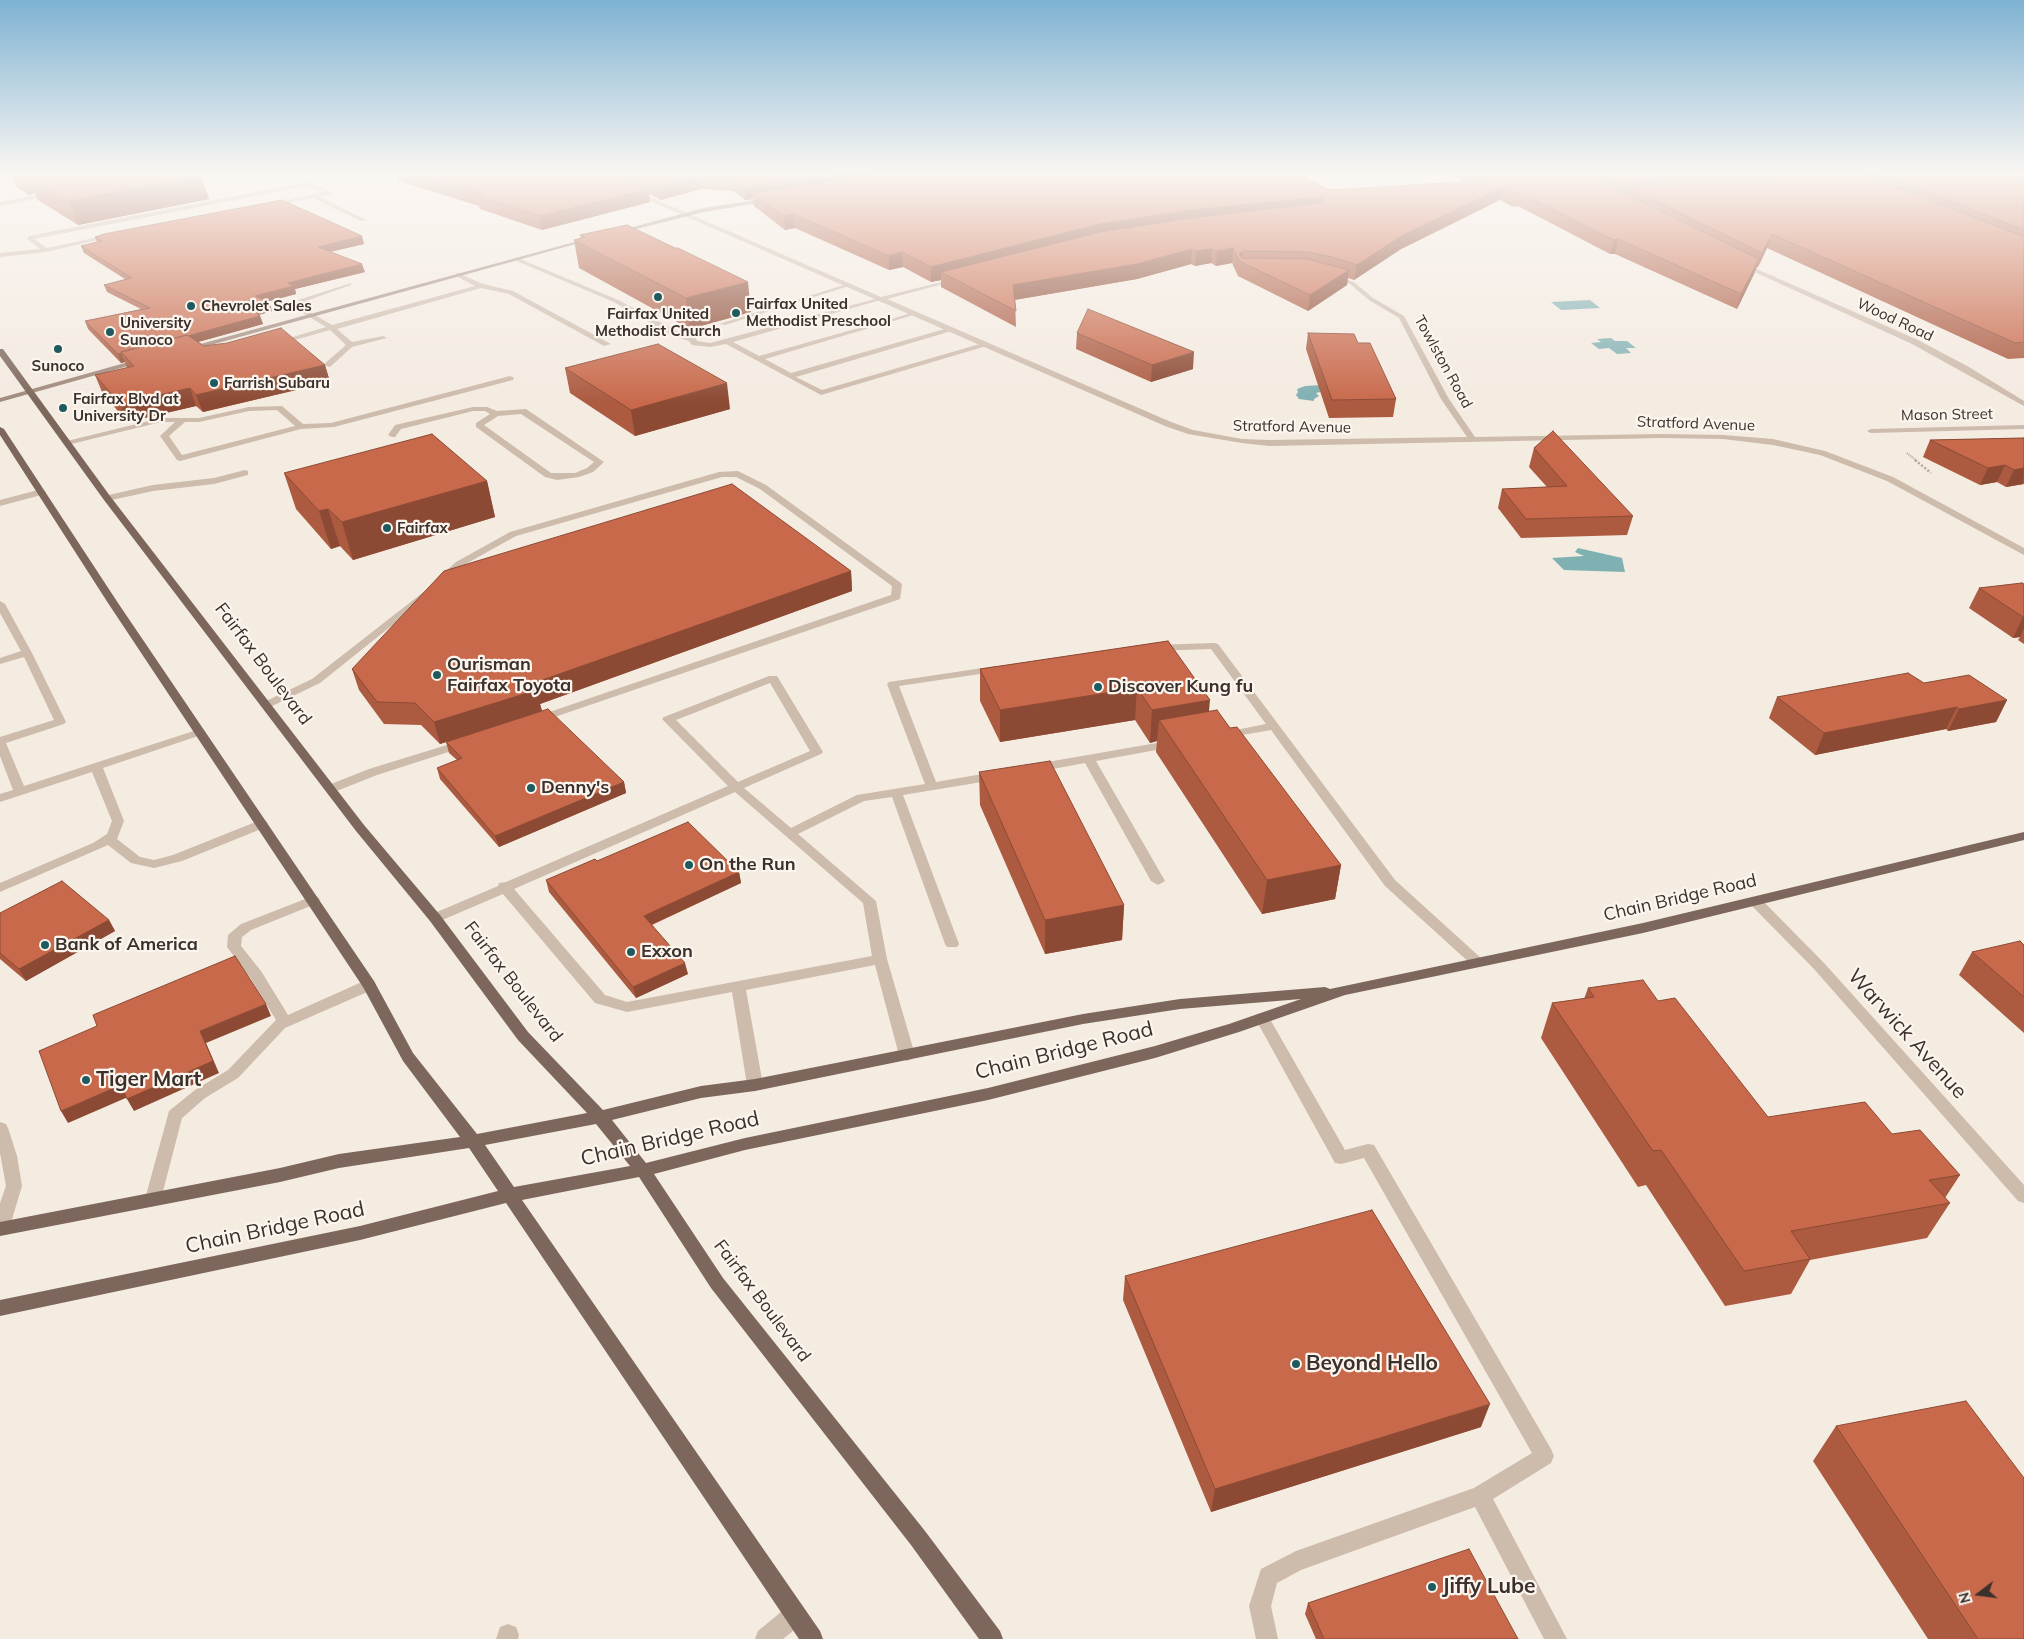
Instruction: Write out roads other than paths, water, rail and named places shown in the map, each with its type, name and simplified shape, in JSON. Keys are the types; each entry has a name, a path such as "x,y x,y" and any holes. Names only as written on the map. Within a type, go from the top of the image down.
{"main road":[{"name":"Fairfax Boulevard","path":"0,351 107,498 330,789 435,918 523,1036 600,1117 643,1170 717,1282 918,1538 992,1639"},
{"path":"0,429 369,985 408,1058 473,1141 812,1639"},
{"name":"Chain Bridge Road","path":"0,1308 360,1233 510,1196 643,1170 745,1144 893,1115 1155,1052 1343,990 1756,902 2024,836"},
{"name":"Chain Bridge Road","path":"0,1229 280,1175 339,1161 473,1141 600,1117 701,1092 755,1085 1083,1019 1155,1007 1223,999 1343,990"}],"street":[{"path":"0,255 42,250"},
{"path":"176,352 550,250"},
{"name":"Stratford Avenue","path":"769,250 1168,424 1216,438 1268,443 1472,439 1723,437 1755,439 1802,447 1860,466 1890,479 2024,552"},
{"path":"516,260 616,301 674,333 692,339 695,343 710,345 727,342 967,276"},
{"name":"Wood Road","path":"1736,262 1915,342 1966,369 2024,404"},
{"name":"Towlston Road","path":"1322,273 1352,284 1372,299 1402,317 1445,399 1472,439"},
{"path":"458,275 481,286 511,292 607,344"},
{"path":"349,284 300,301 300,309 332,328 350,345"},
{"path":"723,324 849,285"},
{"path":"266,346 481,286"},
{"path":"758,359 914,314"},
{"path":"692,339 696,332 709,328"},
{"path":"790,376 951,330"},
{"path":"327,365 350,345 383,338"},
{"path":"727,342 821,393 986,345"},
{"path":"194,347 202,353"},
{"path":"0,400 148,360"},
{"path":"183,420 164,436 180,458 302,427 331,426 510,378"},
{"path":"67,442 161,420 199,420 249,409 279,408 302,427"},
{"path":"392,435 398,427 473,409 487,409 496,414 523,411 600,462 590,470 576,475 557,477 548,475 479,425 496,414"},
{"name":"Mason Street","path":"1871,431 2024,427"},
{"path":"107,498 153,488 214,481 245,474"},
{"path":"266,705 316,681 407,609 459,564 513,534 722,474 738,474 763,487 897,586 896,597 533,721"},
{"path":"0,503 42,492"},
{"path":"0,604 27,652 60,722 0,742 20,791"},
{"path":"0,627 11,624"},
{"path":"1147,648 1214,646 1390,883 1477,962"},
{"path":"0,661 27,652"},
{"path":"932,786 893,684 1010,666"},
{"path":"435,918 504,886 736,787 817,752 773,678 668,719 736,787 869,901 880,959 907,1055"},
{"path":"1216,737 1274,726"},
{"path":"0,798 200,732"},
{"path":"330,789 373,772 478,739"},
{"path":"790,833 861,798 1186,742"},
{"path":"1089,759 1158,881"},
{"path":"0,888 98,846 113,836 118,821 96,766"},
{"path":"896,792 952,944"},
{"path":"109,839 136,860 154,864 177,858 262,824"},
{"path":"504,886 600,999 627,1007 880,959"},
{"path":"285,1022 256,975 234,947 234,935 246,927 312,900"},
{"name":"Warwick Avenue","path":"1756,902 1819,966 2024,1196"},
{"path":"153,1199 175,1115 200,1094 232,1074 280,1024 369,985"},
{"path":"738,987 755,1085"},
{"path":"1262,1018 1341,1158 1368,1150 1544,1456 1480,1496 1296,1561 1268,1576 1260,1606 1267,1639"},
{"path":"0,1128 9,1156 14,1186 0,1229"},
{"path":"1480,1496 1556,1639"},
{"path":"766,1639 795,1615"}],"water":[{"path":"1590,300 1600,308 1561,310 1551,302"},
{"path":"1611,338 1615,341 1627,341 1636,348 1626,348 1631,353 1617,354 1609,348 1599,349 1591,343 1601,342 1597,339"},
{"path":"1322,385 1329,390 1316,393 1319,396 1314,401 1299,399 1296,395 1297,389 1305,386"},
{"path":"1578,548 1622,558 1625,572 1564,570 1552,558 1584,556 1575,552"}],"place":[{"name":"Fairfax United Methodist Church","path":"658,297"},
{"name":"Chevrolet Sales","path":"191,306"},
{"name":"Fairfax United Methodist Preschool","path":"736,313"},
{"name":"University Sunoco","path":"110,332"},
{"name":"Sunoco","path":"58,349"},
{"name":"Farrish Subaru","path":"214,383"},
{"name":"Fairfax Blvd at University Dr","path":"63,408"},
{"name":"Fairfax","path":"387,528"},
{"name":"Ourisman Fairfax Toyota","path":"437,675"},
{"name":"Discover Kung fu","path":"1098,687"},
{"name":"Denny's","path":"531,788"},
{"name":"On the Run","path":"689,865"},
{"name":"Bank of America","path":"45,945"},
{"name":"Exxon","path":"631,952"},
{"name":"Tiger Mart","path":"86,1080"},
{"name":"Beyond Hello","path":"1296,1364"},
{"name":"Jiffy Lube","path":"1432,1587"}]}
